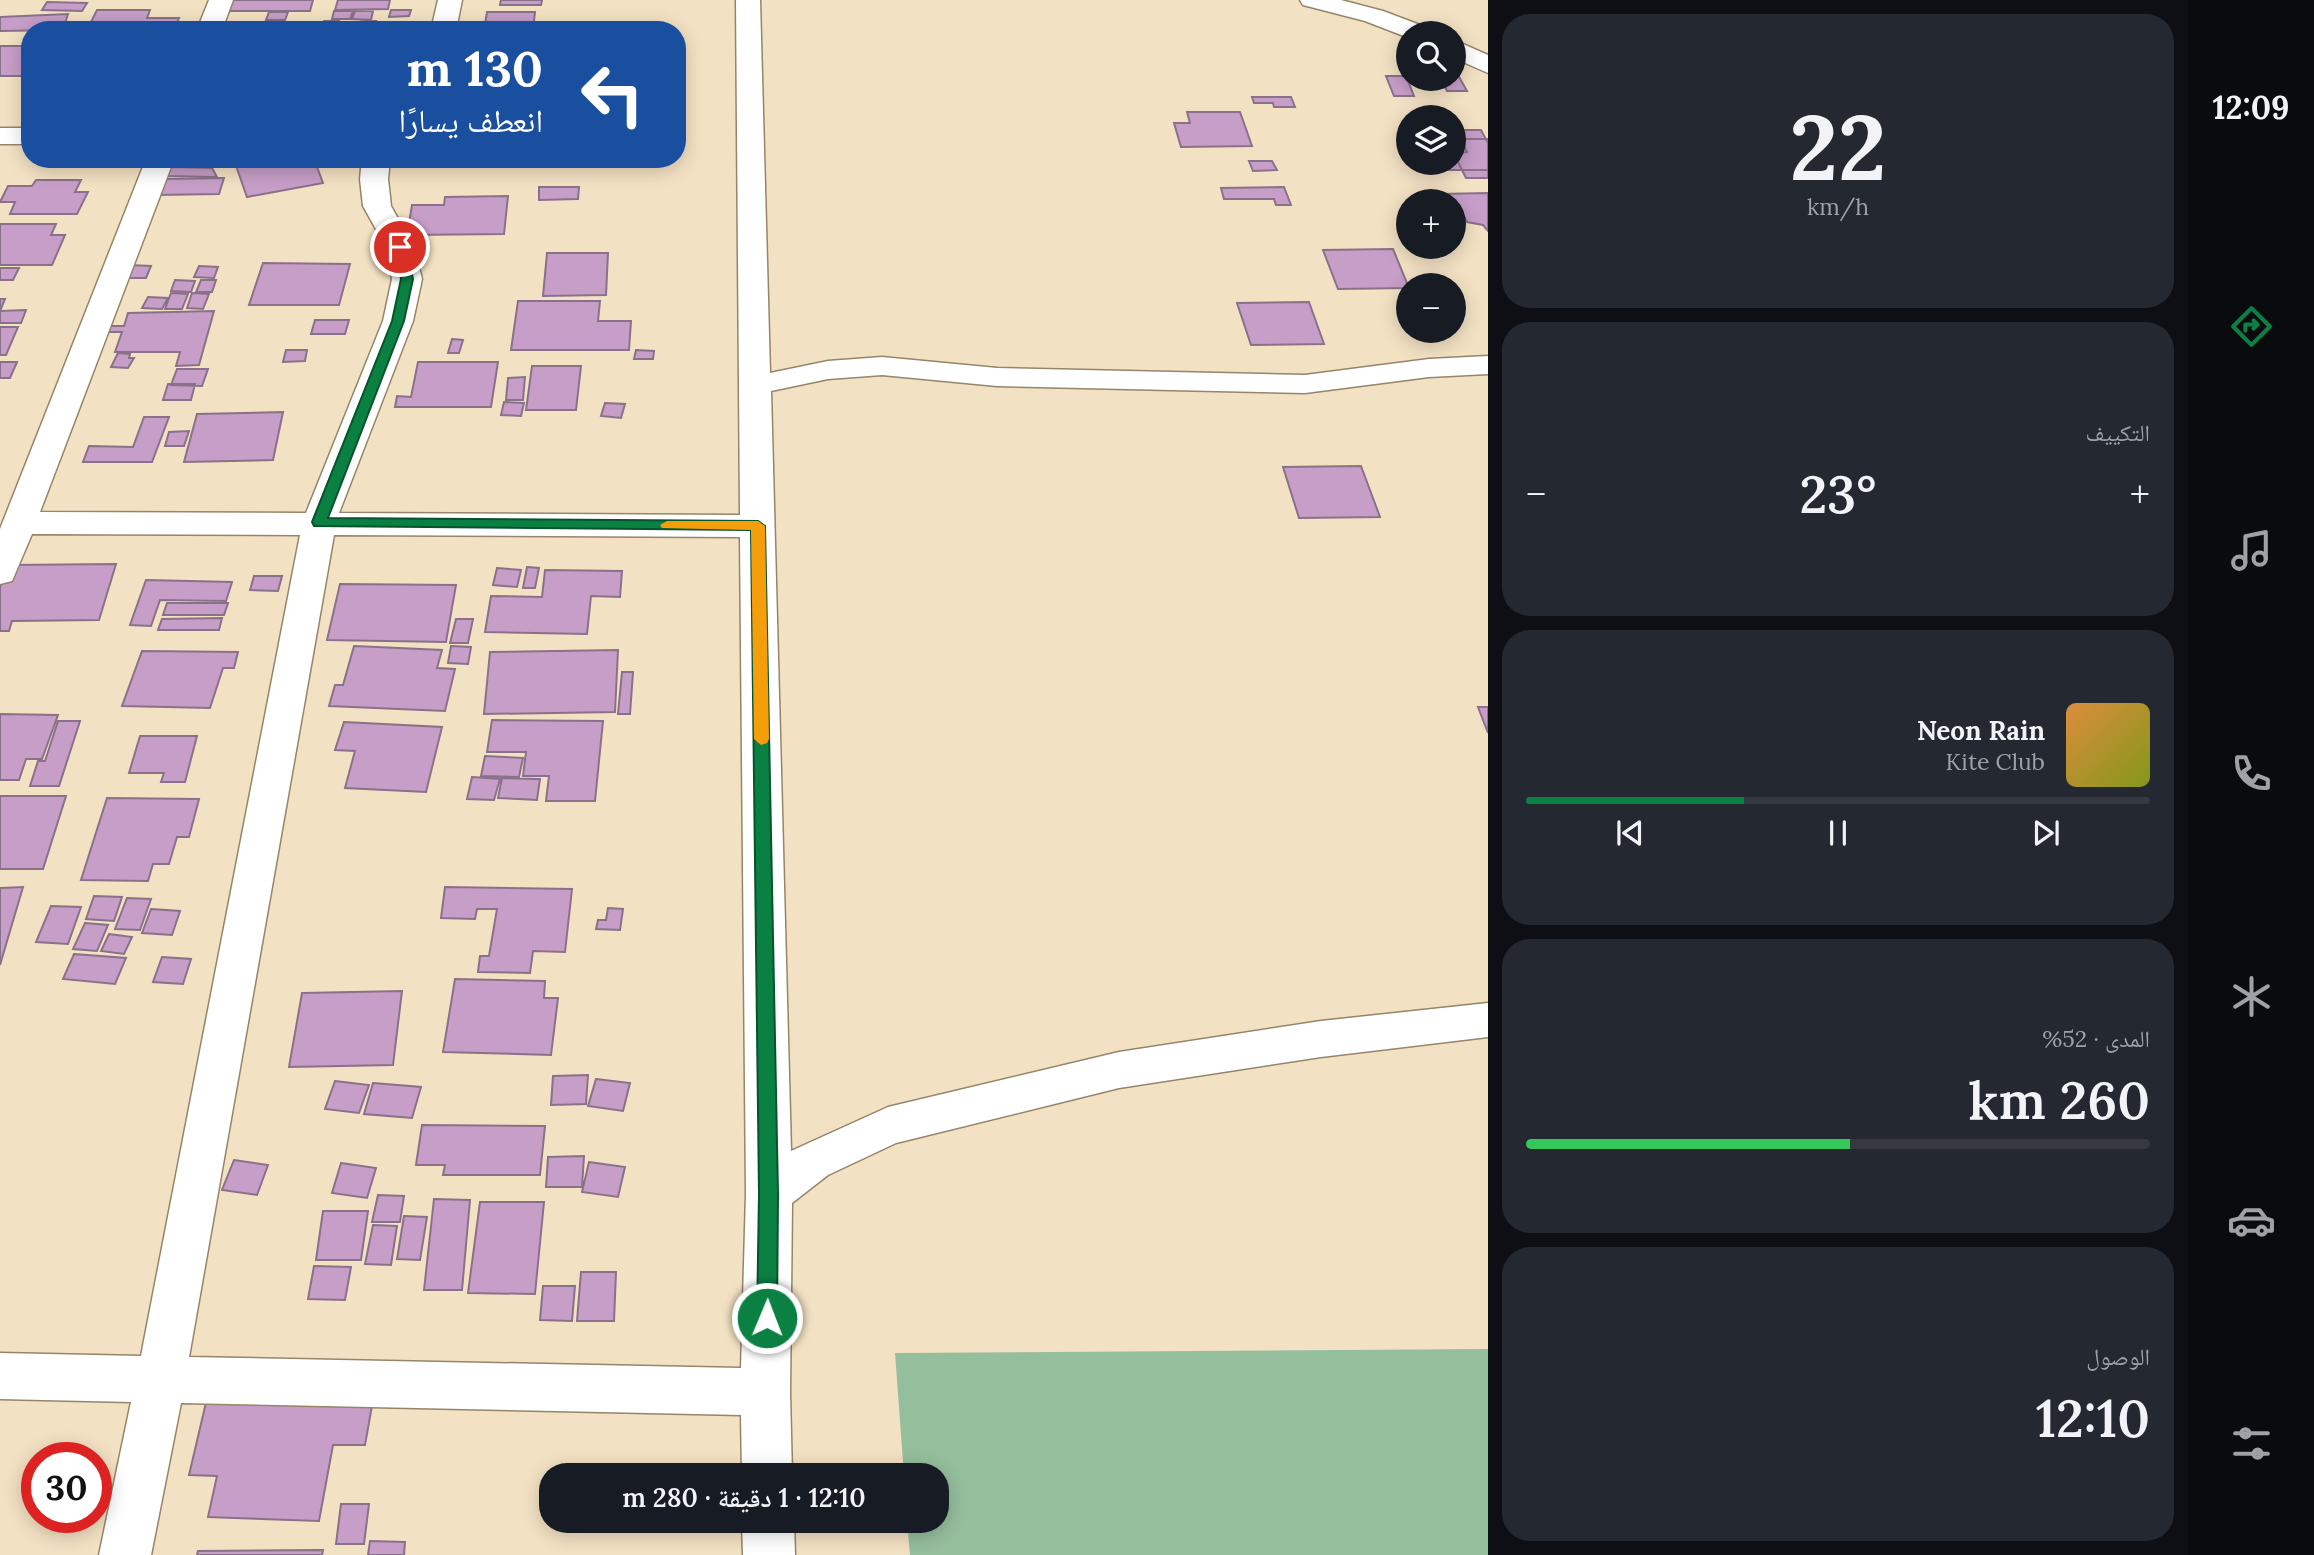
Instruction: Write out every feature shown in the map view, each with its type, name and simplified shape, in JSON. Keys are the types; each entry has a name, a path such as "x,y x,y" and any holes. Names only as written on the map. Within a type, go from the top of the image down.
{"street":[{"path":"213,21 221,0"},
{"path":"445,21 450,0"},
{"path":"748,0 769,1194 765,1392 767,1463"},
{"path":"1312,0 1396,24"},
{"path":"1466,54 1488,65"},
{"path":"0,136 21,136"},
{"path":"0,571 157,168"},
{"path":"125,1555 161,1378 319,522 398,321 407,279 400,247 377,206 375,168"},
{"path":"756,385 828,370 882,366 997,377 1305,384 1429,368 1488,365"},
{"path":"20,523 319,522 758,526"},
{"path":"769,1194 813,1161 888,1126 1119,1069 1321,1039 1488,1020"},
{"path":"0,1376 765,1392"},
{"path":"768,1533 769,1555"}],"green space":[{"path":"1488,1349 1488,1555 910,1555 908,1533 949,1533 949,1463 903,1463 895,1353"}],"building":[{"path":"229,0 313,0 310,11 226,11"},
{"path":"338,0 390,0 388,9 335,10"},
{"path":"501,0 542,0 541,5 500,5"},
{"path":"47,2 87,3 82,11 42,10"},
{"path":"97,10 150,10 147,18 179,18 178,21 92,21"},
{"path":"391,10 411,10 409,16 389,17"},
{"path":"334,11 353,11 350,19 332,19"},
{"path":"355,11 373,11 371,20 352,19"},
{"path":"269,12 288,12 285,20 266,20"},
{"path":"487,12 535,12 534,21 486,21"},
{"path":"68,14 66,21 21,21 21,31 0,31 0,17"},
{"path":"0,46 21,46 21,76 0,76"},
{"path":"1386,76 1396,76 1396,91 1412,91 1414,96 1394,96"},
{"path":"1252,97 1291,97 1295,107 1254,103"},
{"path":"1187,112 1240,112 1252,146 1181,147 1174,123 1190,123"},
{"path":"1466,130 1481,130 1488,143 1488,170 1466,170"},
{"path":"1466,139 1488,139 1488,178 1466,178"},
{"path":"1249,161 1272,161 1277,170 1253,171"},
{"path":"170,168 212,168 217,177 166,176"},
{"path":"237,168 317,168 323,183 247,197"},
{"path":"224,178 219,194 157,195 163,179"},
{"path":"36,180 81,180 75,192 88,192 77,214 10,214 15,202 0,202 8,186 32,186"},
{"path":"539,187 579,187 578,199 539,200"},
{"path":"1284,187 1291,205 1276,205 1274,199 1224,199 1221,188"},
{"path":"1466,193 1488,193 1488,231 1483,225 1467,222"},
{"path":"508,196 504,234 407,235 412,205 444,205 445,197"},
{"path":"0,224 56,224 51,235 65,235 52,265 0,265"},
{"path":"1393,249 1403,273 1396,273 1396,288 1338,289 1323,250"},
{"path":"547,253 608,253 606,295 543,296"},
{"path":"263,263 350,264 339,305 249,305"},
{"path":"129,265 151,266 146,278 124,278"},
{"path":"199,266 218,267 214,278 194,277"},
{"path":"0,268 19,268 13,280 0,280"},
{"path":"175,280 195,281 191,292 171,291"},
{"path":"201,280 216,280 212,292 196,292"},
{"path":"171,293 188,294 182,309 165,309"},
{"path":"192,293 209,294 203,309 187,308"},
{"path":"148,297 168,298 162,309 142,308"},
{"path":"518,301 600,301 598,321 631,321 629,350 511,350"},
{"path":"1309,302 1324,344 1251,345 1237,303"},
{"path":"26,310 21,323 0,323 0,311"},
{"path":"214,311 199,365 176,366 180,352 115,352 122,332 99,332 100,326 124,326 128,313"},
{"path":"315,320 349,320 345,334 311,334"},
{"path":"0,327 18,327 6,355 0,355"},
{"path":"452,339 463,340 459,353 448,353"},
{"path":"286,350 307,350 305,361 283,362"},
{"path":"636,350 654,351 653,359 634,359"},
{"path":"118,353 130,354 129,358 134,358 128,368 111,367"},
{"path":"0,362 17,362 10,378 0,378"},
{"path":"418,362 498,362 491,407 395,407 397,396 411,397"},
{"path":"532,366 581,366 576,410 526,410"},
{"path":"177,369 208,369 202,386 171,385"},
{"path":"525,377 523,400 506,400 508,378"},
{"path":"168,384 195,384 191,400 163,400"},
{"path":"504,402 524,403 521,416 501,415"},
{"path":"605,403 625,404 621,418 601,416"},
{"path":"283,412 273,460 184,462 197,414"},
{"path":"144,417 169,417 152,462 83,462 89,446 133,447"},
{"path":"189,431 184,446 165,446 169,432"},
{"path":"1361,466 1380,517 1299,518 1283,467"},
{"path":"116,564 99,620 12,621 9,631 0,631 0,587 8,565"},
{"path":"527,567 539,568 535,588 523,588"},
{"path":"497,568 521,570 517,587 493,585"},
{"path":"545,570 622,571 620,597 591,596 587,634 485,632 491,596 542,597"},
{"path":"254,576 282,576 278,591 250,590"},
{"path":"146,580 232,582 226,601 160,600 151,626 130,625"},
{"path":"340,584 456,585 446,642 327,640"},
{"path":"167,603 228,603 224,615 163,615"},
{"path":"222,618 219,630 158,630 162,619"},
{"path":"456,619 473,619 468,643 450,643"},
{"path":"354,646 442,650 437,668 455,669 445,711 329,706 335,685 343,685"},
{"path":"451,646 471,647 468,664 448,663"},
{"path":"618,650 615,712 484,714 490,652"},
{"path":"142,651 238,652 234,668 223,668 210,708 122,706"},
{"path":"622,672 633,672 630,714 618,714"},
{"path":"1478,707 1488,707 1488,733"},
{"path":"0,714 58,715 42,759 26,759 19,780 0,780"},
{"path":"492,720 603,721 595,801 546,801 549,776 523,776 526,752 487,752"},
{"path":"58,721 80,721 59,786 30,786 38,761 45,761"},
{"path":"344,722 442,727 426,792 345,788 355,751 335,750"},
{"path":"140,736 197,736 185,782 161,782 164,773 129,773"},
{"path":"485,756 523,758 519,777 481,776"},
{"path":"472,777 500,779 494,800 467,799"},
{"path":"502,778 540,779 537,800 498,798"},
{"path":"0,796 66,796 43,869 0,869"},
{"path":"107,798 199,799 189,837 177,837 169,864 153,864 148,881 81,880"},
{"path":"23,887 0,965 0,888"},
{"path":"445,887 572,889 565,952 533,951 530,973 478,972 480,956 489,956 497,909 477,909 475,919 441,918"},
{"path":"94,896 122,897 114,921 86,919"},
{"path":"127,898 151,899 140,930 115,929"},
{"path":"51,906 81,907 68,944 36,942"},
{"path":"608,908 623,909 620,930 596,929 598,920 606,920"},
{"path":"151,909 180,911 172,935 142,933"},
{"path":"85,923 108,925 97,951 73,949"},
{"path":"109,934 132,937 124,954 101,951"},
{"path":"74,954 126,958 115,984 63,979"},
{"path":"162,957 191,959 183,984 153,982"},
{"path":"455,979 545,981 544,998 558,998 551,1055 443,1052"},
{"path":"402,991 393,1065 289,1067 302,993"},
{"path":"588,1075 586,1104 551,1105 553,1076"},
{"path":"596,1079 630,1083 623,1111 588,1106"},
{"path":"335,1081 369,1085 359,1113 325,1109"},
{"path":"373,1083 421,1087 412,1118 364,1114"},
{"path":"422,1125 545,1126 540,1175 443,1175 445,1165 416,1165"},
{"path":"584,1156 582,1187 546,1187 548,1157"},
{"path":"234,1160 268,1165 257,1195 222,1190"},
{"path":"589,1162 625,1167 618,1197 582,1192"},
{"path":"341,1163 376,1168 367,1198 332,1193"},
{"path":"378,1195 404,1196 400,1222 372,1222"},
{"path":"434,1199 470,1200 462,1290 424,1290"},
{"path":"480,1202 544,1202 535,1294 468,1293"},
{"path":"323,1211 368,1211 361,1260 316,1260"},
{"path":"404,1216 427,1217 420,1260 397,1259"},
{"path":"373,1225 397,1226 391,1265 365,1264"},
{"path":"314,1266 351,1267 345,1300 308,1299"},
{"path":"581,1272 616,1272 614,1321 577,1321"},
{"path":"543,1286 575,1286 572,1321 540,1320"},
{"path":"208,1394 373,1400 365,1445 333,1445 319,1521 208,1517 217,1476 189,1475"},
{"path":"341,1504 369,1504 364,1544 336,1544"},
{"path":"370,1541 405,1542 404,1555 368,1555"},
{"path":"323,1550 322,1555 197,1555 198,1551"}],"slow traffic":[{"path":"667,525 758,526 761,739"}],"route":[{"path":"400,247 407,279 398,321 319,522 758,526 769,1194 767,1318"}]}
